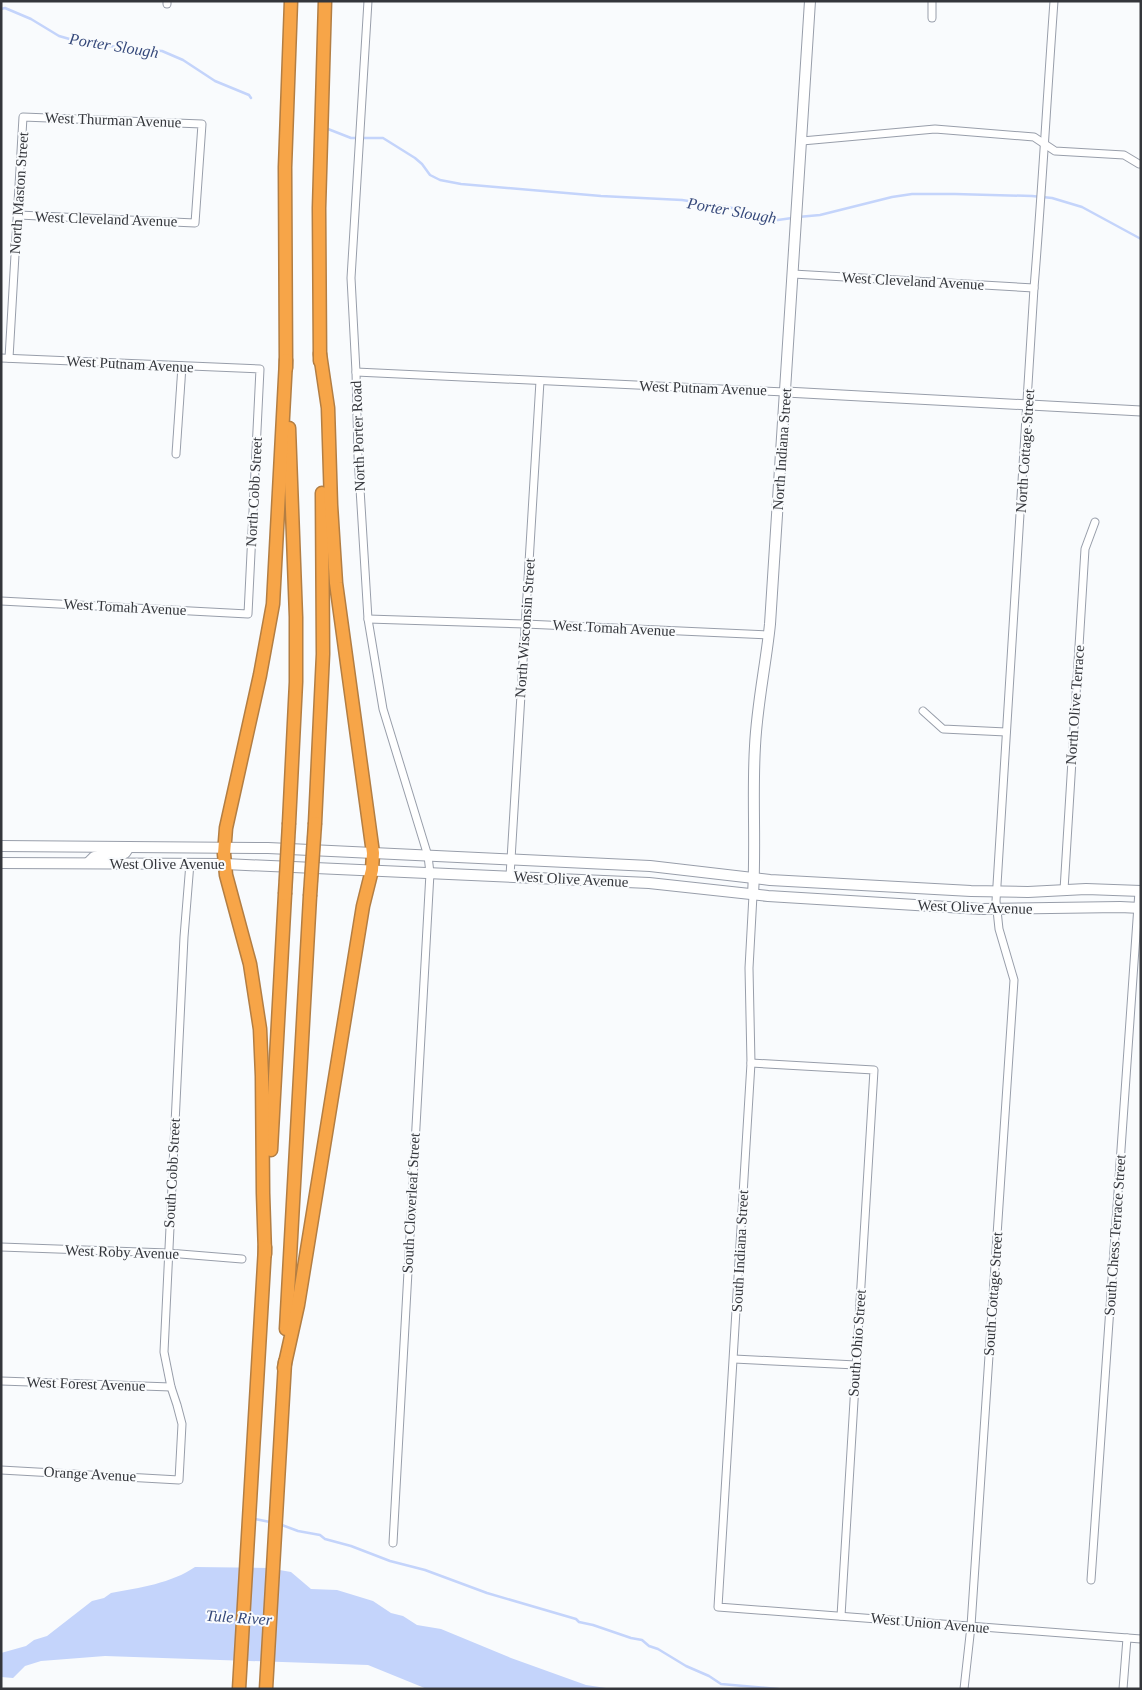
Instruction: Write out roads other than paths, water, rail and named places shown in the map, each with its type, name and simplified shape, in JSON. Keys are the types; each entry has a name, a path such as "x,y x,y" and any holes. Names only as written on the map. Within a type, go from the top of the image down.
{"highway":[{"path":"239,1689 296,682 296,617 286,360 286,148 291,1"},
{"path":"266,1689 276,1542 322,695 324,615 319,208 325,1"},
{"path":"284,1368 298,1305 363,906 372,870 373,853 336,575 328,408 320,354"},
{"path":"265,1254 263,1084 260,1029 250,964 225,864 224,847 231,805 260,675 272,604 286,360"}],"main road":[{"name":"North Indiana Street","path":"754,895 756,866 753,787 754,751 769,635 810,1"},
{"name":"West Olive Avenue","path":"1,846 224,847 373,853 429,864 510,876 649,883 754,895 996,901 1064,890 1140,891"},
{"path":"88,863 94,857 125,853 129,847"},
{"name":"West Olive Avenue","path":"1,863 190,863 372,870 511,859 650,866 996,901 1086,907 1140,908"}],"street":[{"name":"North Porter Road","path":"368,1 351,278 358,456 368,619 383,709 429,864"},
{"path":"932,1 932,18"},
{"name":"North Cottage Street","path":"996,901 1034,288 1054,1"},
{"name":"West Thurman Avenue","path":"24,117 202,124 195,222"},
{"name":"North Maston Street","path":"5,358 18,215 24,117"},
{"path":"802,141 935,129 1034,137 1055,150 1124,155 1139,164"},
{"name":"West Cleveland Avenue","path":"18,215 195,222"},
{"name":"West Cleveland Avenue","path":"793,274 1034,288"},
{"name":"West Putnam Avenue","path":"5,358 260,370"},
{"path":"176,454 182,366"},
{"name":"North Cobb Street","path":"248,614 260,370"},
{"name":"West Putnam Avenue","path":"356,372 1141,411"},
{"name":"North Wisconsin Street","path":"510,876 540,381"},
{"name":"North Olive Terrace","path":"1064,890 1085,549 1095,522"},
{"name":"West Tomah Avenue","path":"1,601 248,614"},
{"name":"West Tomah Avenue","path":"368,619 769,635"},
{"path":"923,711 943,729 1006,732"},
{"name":"South Cobb Street","path":"179,1480 182,1424 171,1388 164,1352 184,937 190,863"},
{"name":"South Cloverleaf Street","path":"393,1543 429,864"},
{"name":"South Chess Terrace Street","path":"1091,1580 1140,891"},
{"name":"South Indiana Street","path":"718,1607 750,1063 749,968 754,895"},
{"name":"South Cottage Street","path":"964,1689 971,1626 1014,980 999,929 996,901"},
{"name":"South Ohio Street","path":"750,1063 874,1070 841,1616"},
{"name":"West Roby Avenue","path":"1,1247 168,1253 242,1260"},
{"path":"734,1359 856,1365"},
{"name":"West Forest Avenue","path":"1,1381 171,1388"},
{"name":"Orange Avenue","path":"1,1470 179,1480"},
{"name":"West Union Avenue","path":"718,1607 1141,1639"},
{"path":"1123,1689 1127,1638"}],"water":[{"name":"Tule River","path":"195,1567 268,1568 291,1572 311,1589 337,1590 373,1601 391,1613 403,1616 417,1625 441,1629 511,1658 586,1685 613,1689 427,1689 368,1665 105,1656 41,1661 25,1666 13,1678 1,1677 1,1653 26,1646 34,1640 47,1636 92,1601 104,1598 111,1593 166,1581"}],"waterway":[{"name":"Porter Slough","path":"1,9 5,8 31,19 59,36 87,44 162,51 183,60 215,81 249,95 251,98"},
{"name":"Porter Slough","path":"328,129 351,138 383,138 415,158 430,175 440,180 461,184 601,196 682,200 766,215 778,220 792,218"},
{"name":"Porter Slough","path":"798,217 820,215 892,197 912,194 1032,196 1052,198 1082,207 1141,239"},
{"path":"255,1519 270,1522"},
{"path":"282,1525 298,1531 320,1535 325,1539 351,1546 390,1561 425,1570 487,1593 642,1640 649,1646 658,1649 721,1684 778,1689"}]}
